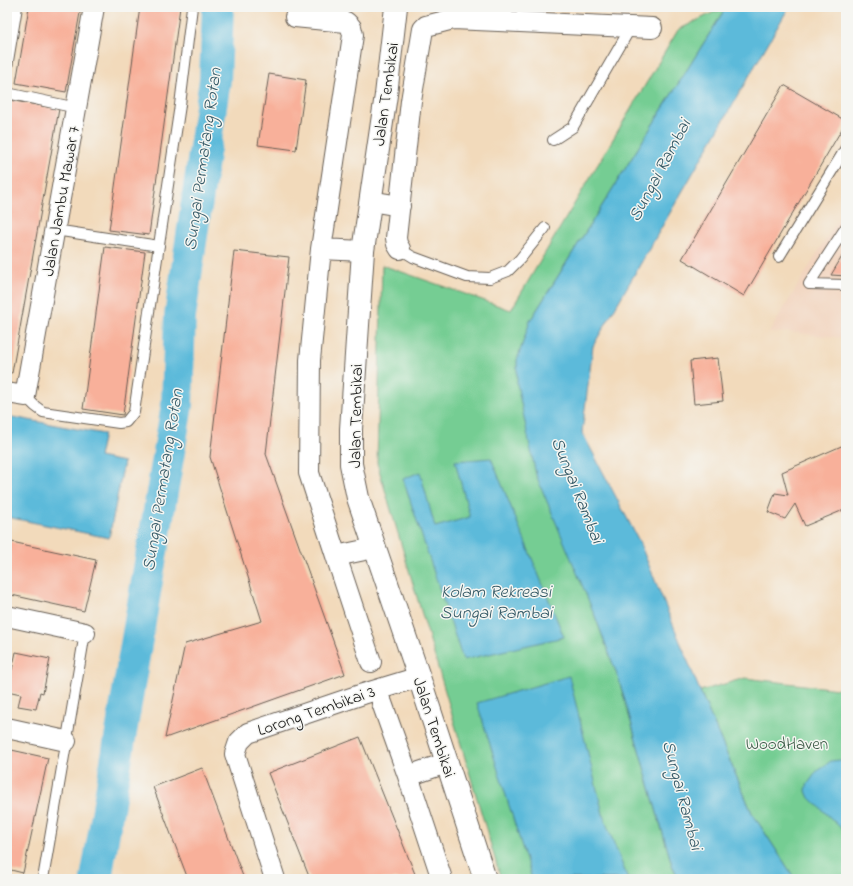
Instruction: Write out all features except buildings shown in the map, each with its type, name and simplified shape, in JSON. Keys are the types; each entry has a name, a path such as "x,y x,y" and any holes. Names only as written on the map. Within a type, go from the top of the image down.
{"street":[{"name":"Jalan Jambu Mawar 7","path":"16,394 55,230 94,7"},
{"name":"Jalan Tembikai","path":"396,7 386,95 363,251 351,429 351,464 358,498 374,548 485,879"},
{"path":"400,249 396,238 421,34 426,26 453,19 521,15 652,28"},
{"path":"295,17 346,22 351,27 353,35 320,249 310,360 309,473 371,662"},
{"path":"386,95 412,101"},
{"path":"370,201 400,206"},
{"path":"320,249 363,251"},
{"path":"336,556 374,548"},
{"path":"7,616 85,633"},
{"name":"Lorong Tembikai 3","path":"275,879 235,754 239,742 248,733 418,677"},
{"path":"382,704 408,776 442,879"},
{"path":"7,728 66,741"},
{"path":"408,776 446,763"}],"lane":[{"path":"7,67 17,7"},
{"path":"16,394 44,412 119,423 126,422 134,412 180,104 192,7"},
{"path":"553,140 573,127 631,27"},
{"path":"7,93 77,108"},
{"path":"779,257 846,148"},
{"path":"846,227 809,284 846,285"},
{"path":"400,249 413,257 466,276 490,278 508,271 520,259 545,228"},
{"path":"55,230 159,246"},
{"path":"42,879 85,633"}],"shaded area":[{"path":"846,206 846,338 788,332 769,333"}],"green space":[{"path":"725,9 530,321 595,616 619,680 672,865 679,879 501,879 377,463 382,265 511,310 678,30 714,12"},
{"name":"WoodHaven","path":"745,678 846,690 846,879 795,879 752,813 700,691"}],"water":[{"name":"Sungai Rambai","path":"789,7 593,346 582,432 639,541 700,691 752,813 795,879 679,879 672,865 619,680 595,616 536,475 517,384 517,360 530,321 725,9"},
{"path":"7,416 104,434 99,457 124,462 109,538 7,517"},
{"name":"Kolam Rekreasi Sungai Rambai","path":"491,458 564,637 463,660 403,479 420,472 435,527 470,517 455,461"},
{"path":"569,676 604,818 628,879 532,879 477,703"},
{"path":"846,760 846,833 808,796 806,791 807,785 817,771 831,761"}],"waterway":[{"name":"Sungai Permatang Rotan","path":"96,879 177,405 180,316 215,80 218,7"}]}
